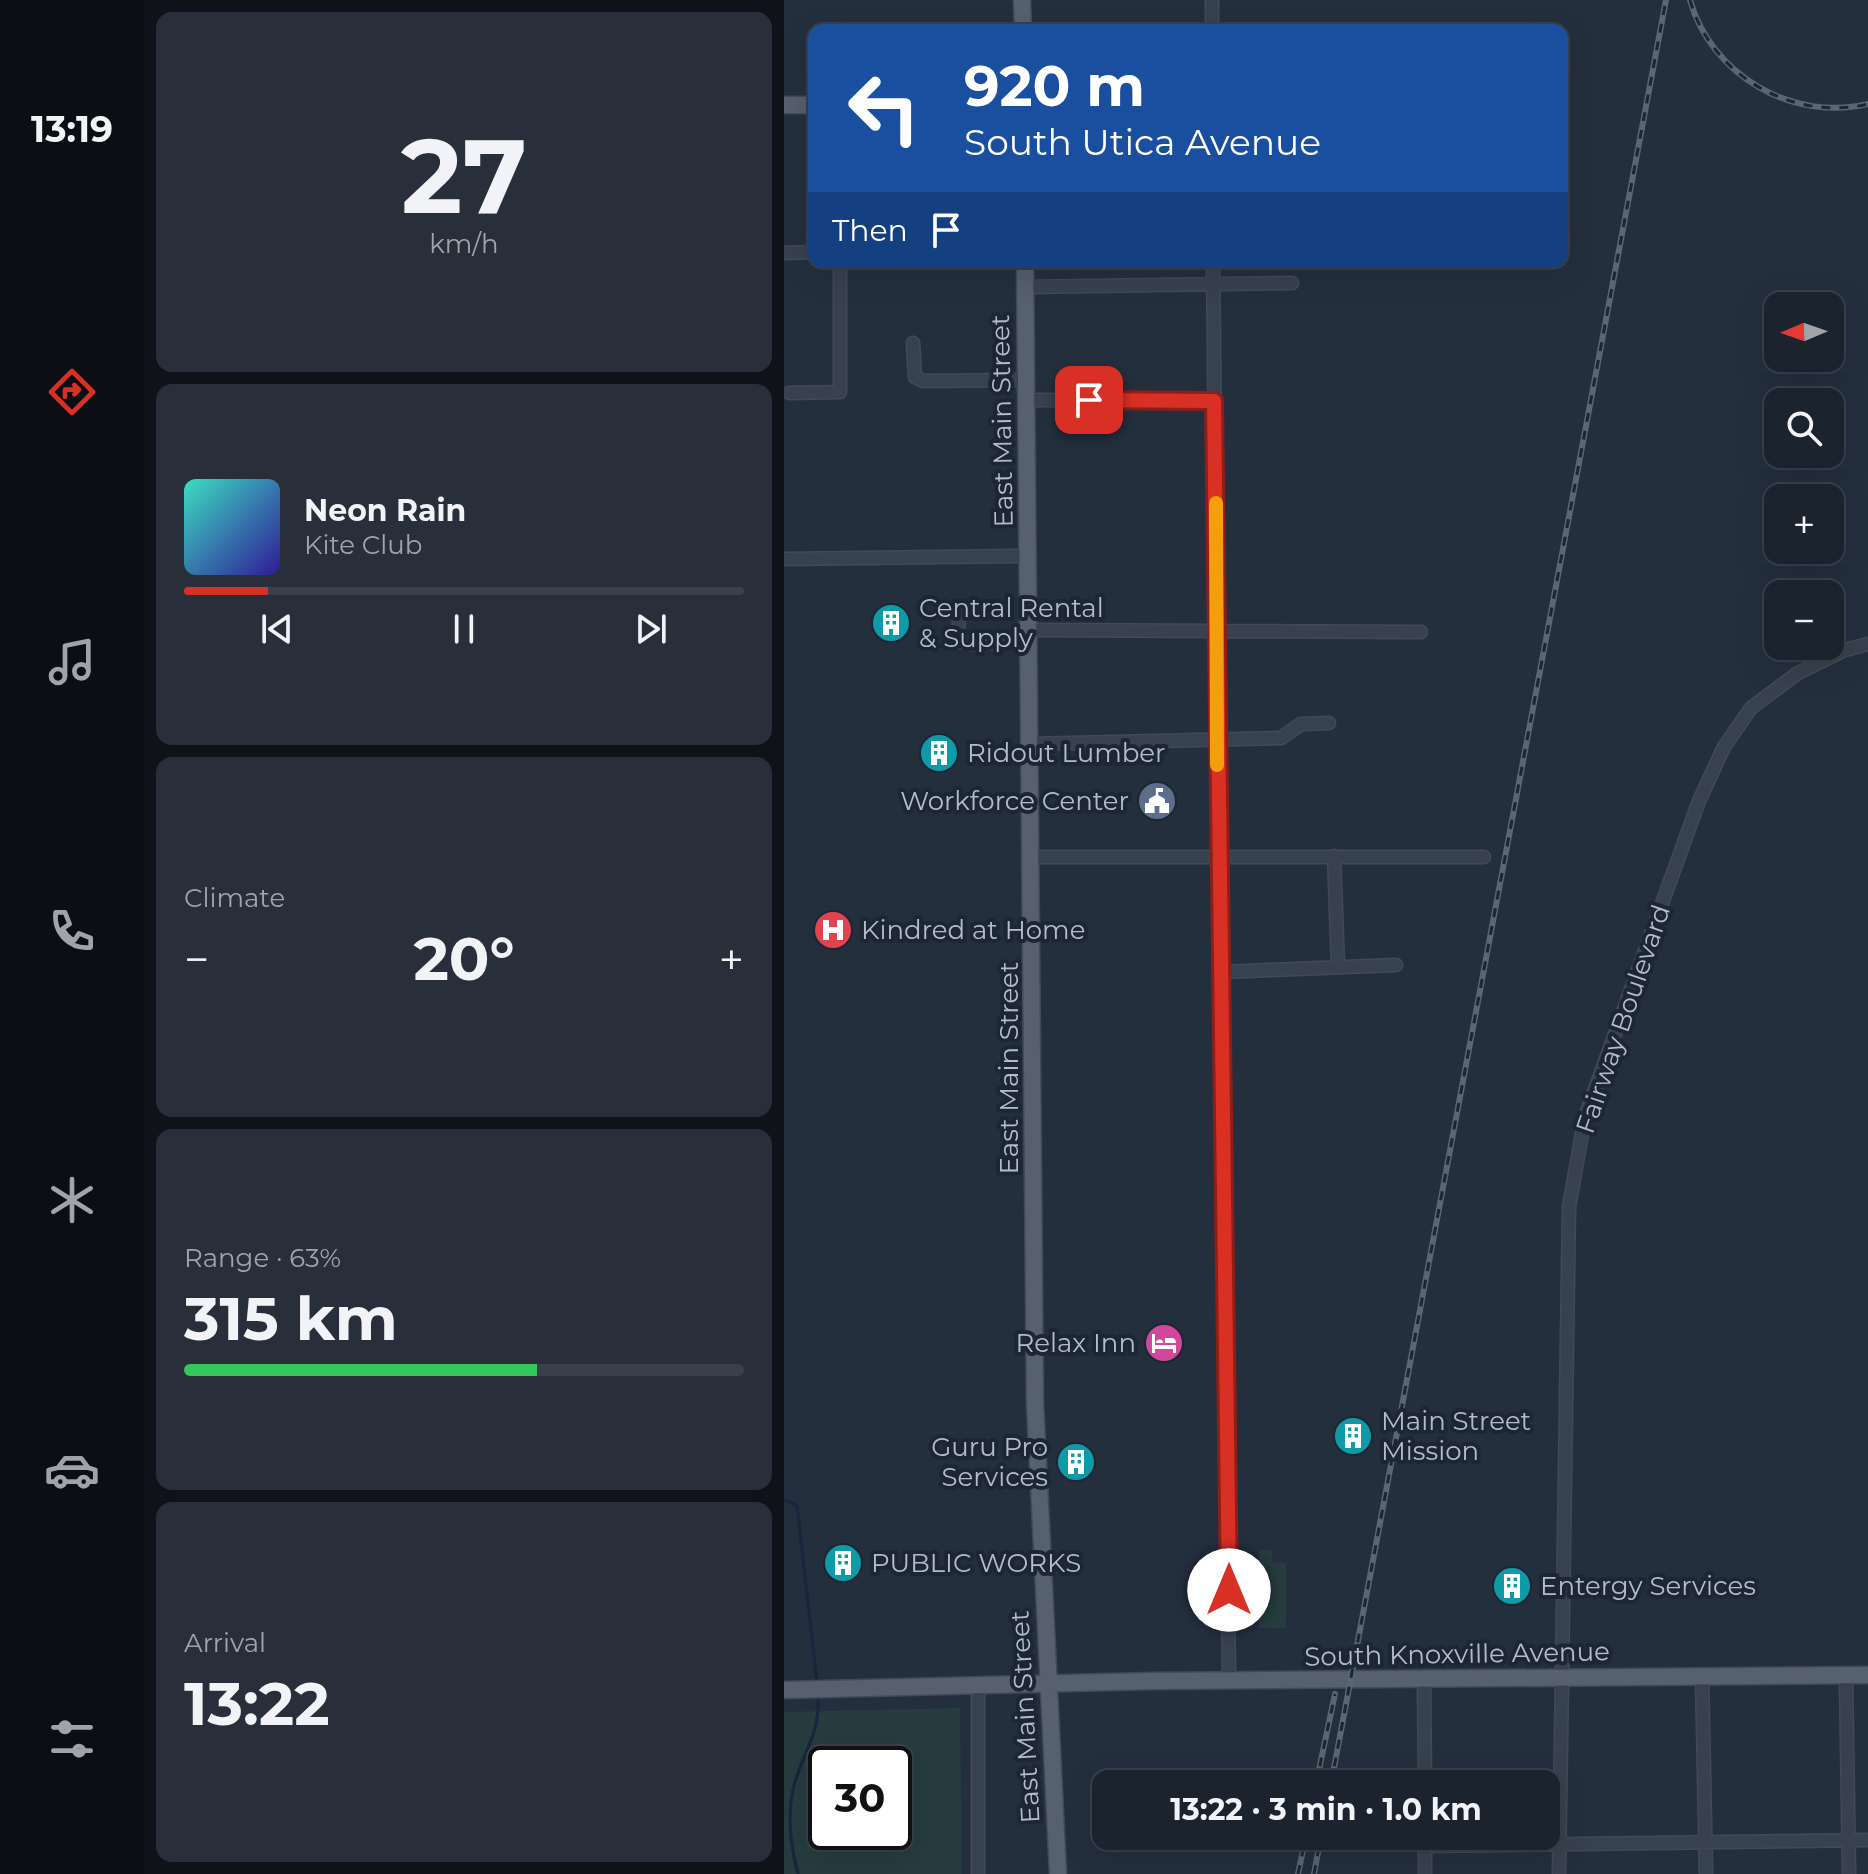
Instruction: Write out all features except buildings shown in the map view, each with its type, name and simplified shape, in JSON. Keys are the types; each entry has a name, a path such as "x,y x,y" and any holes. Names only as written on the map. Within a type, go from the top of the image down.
{"main road":[{"path":"1022,0 1023,24"},
{"path":"784,105 808,105"},
{"name":"East Main Street","path":"1025,268 1035,1403 1046,1684 1058,1874"},
{"name":"South Knoxville Avenue","path":"784,1690 1560,1676 1868,1675"}],"street":[{"path":"1212,0 1212,24"},
{"path":"784,253 808,252"},
{"path":"789,393 840,392 840,268"},
{"path":"1213,268 1229,1681"},
{"path":"1025,287 1292,283"},
{"path":"913,343 915,377 923,381 1026,380"},
{"path":"1026,400 1214,401"},
{"path":"784,559 1028,556"},
{"path":"960,611 957,641 998,645 1008,640"},
{"path":"1028,630 1421,632"},
{"name":"Fairway Boulevard","path":"1559,1770 1569,1207 1585,1117 1699,801 1724,747 1751,708 1798,673 1845,650 1868,644"},
{"path":"1029,744 1217,742 1229,736 1281,738 1301,724 1329,723"},
{"path":"1334,856 1338,966"},
{"path":"1031,857 1484,857"},
{"path":"1221,972 1396,965"},
{"path":"1702,1675 1706,1874"},
{"path":"1846,1675 1849,1874"},
{"path":"1424,1679 1425,1770"},
{"path":"978,1686 978,1874"},
{"path":"1560,1844 1868,1840"},
{"path":"1425,1850 1425,1874"},
{"name":"Fairway Boulevard","path":"1559,1850 1559,1874"}],"green space":[{"path":"1259,1550 1272,1550 1272,1562 1286,1563 1286,1628 1259,1628"},
{"path":"960,1708 962,1874 784,1874 784,1712"}],"waterway":[{"path":"784,1500 797,1505 817,1682"},
{"path":"798,1874 791,1840 791,1805 795,1782 815,1730 818,1694"}],"railway":[{"path":"1334,1770 1666,0"},
{"path":"1690,0 1701,27 1716,50 1736,71 1758,87 1784,99 1811,106 1839,108 1868,104"},
{"path":"1319,1770 1335,1694"},
{"path":"1298,1874 1303,1850"},
{"path":"1314,1874 1318,1850"}],"slow traffic":[{"path":"1216,503 1217,765"}],"place":[{"name":"Central Rental & Supply","path":"891,623"},
{"name":"Ridout Lumber","path":"939,753"},
{"name":"Workforce Center","path":"1157,801"},
{"name":"Kindred at Home","path":"833,930"},
{"name":"Relax Inn","path":"1164,1343"},
{"name":"Main Street Mission","path":"1353,1436"},
{"name":"Guru Pro Services","path":"1076,1462"},
{"name":"PUBLIC WORKS","path":"843,1563"},
{"name":"Entergy Services","path":"1512,1586"}],"route":[{"path":"1089,400 1214,401 1229,1590"}]}
